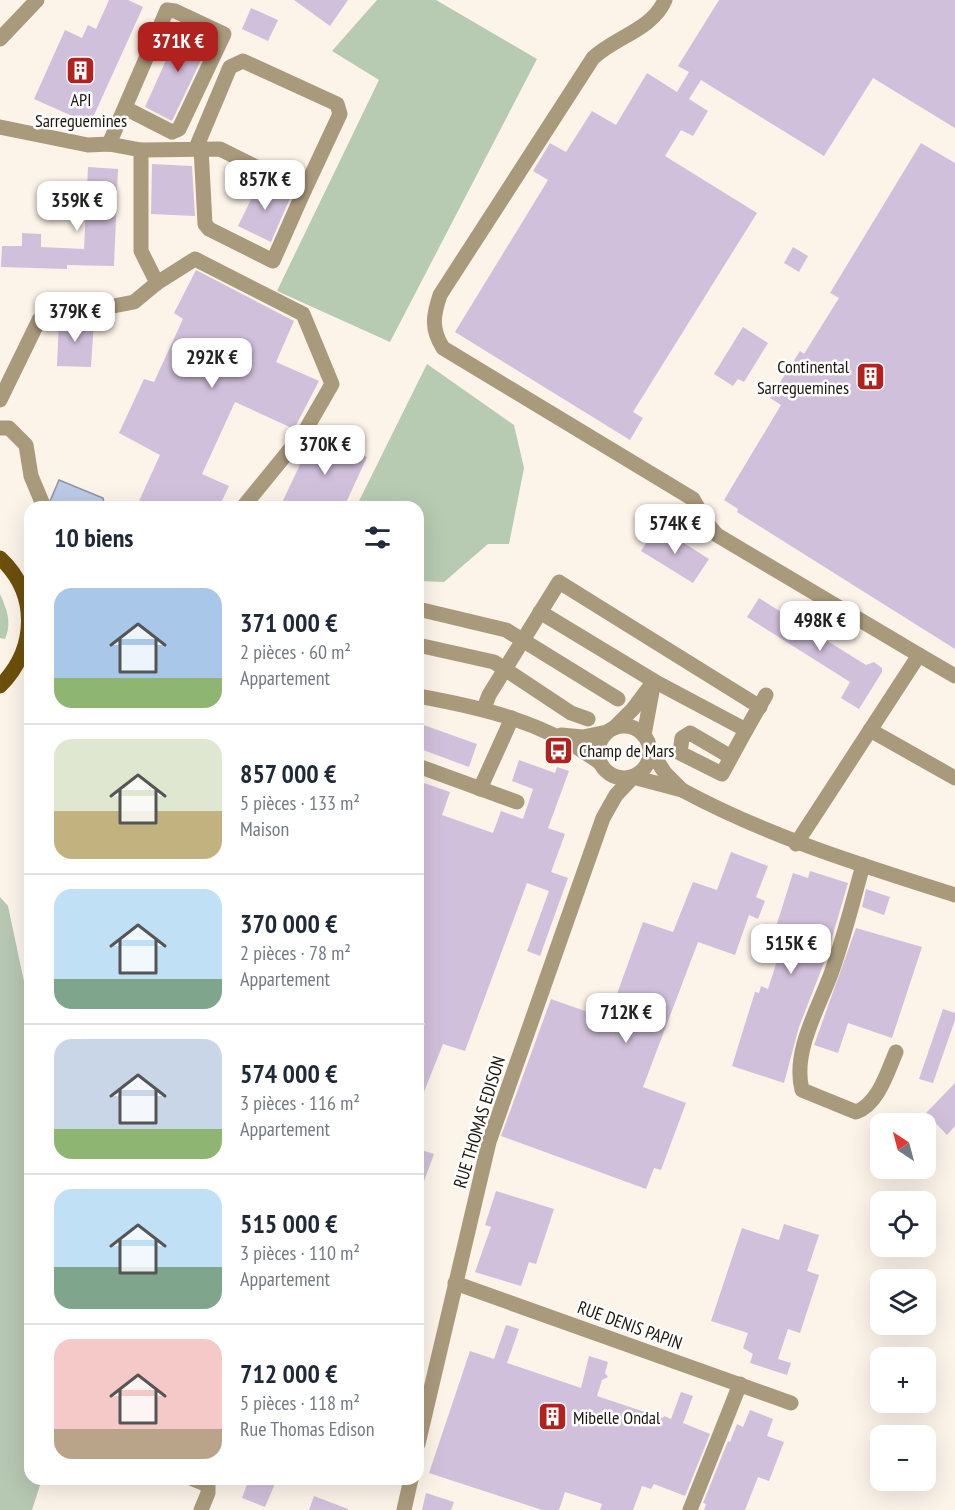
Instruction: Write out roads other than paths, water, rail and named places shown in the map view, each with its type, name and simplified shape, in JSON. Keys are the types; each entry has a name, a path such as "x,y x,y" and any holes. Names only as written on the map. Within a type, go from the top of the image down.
{"main road":[{"path":"0,558 15,575 24,593"},
{"path":"0,686 24,656"}],"street":[{"path":"0,39 37,0"},
{"path":"665,0 662,7 637,31 606,46 593,58 440,296 434,312 435,335 443,348 693,499 706,522 717,535 955,676"},
{"path":"109,144 167,10 175,11 225,34 179,129 172,132 125,108"},
{"path":"243,61 337,104 341,108 273,261 209,229 205,224 198,148 230,67 243,61"},
{"path":"0,127 88,145 109,144 141,150 220,149 304,191"},
{"path":"141,150 141,251 157,283"},
{"path":"0,400 39,320 50,310 59,306 103,308 134,302 157,283 195,259 303,314 332,384 305,431 248,501"},
{"path":"0,428 9,428 26,445 31,476 41,501"},
{"path":"484,708 558,582 763,701 731,757"},
{"path":"424,610 506,630 618,699"},
{"path":"540,612 654,681 746,730"},
{"path":"424,646 494,662 570,712 588,719"},
{"path":"796,844 919,655"},
{"path":"601,765 598,745 610,730 633,709 654,681"},
{"path":"654,681 644,735 650,750 665,773 682,790"},
{"path":"424,697 484,708 512,718 555,735 617,778 633,777 682,790 722,812 796,844 955,895"},
{"path":"480,789 512,718"},
{"path":"555,735 583,738 630,726 644,735"},
{"path":"870,730 955,778"},
{"path":"633,777 646,766 650,750"},
{"name":"RUE THOMAS EDISON","path":"601,765 606,790 603,818"},
{"path":"424,768 517,802"},
{"name":"RUE THOMAS EDISON","path":"424,1418 489,1142 603,818 616,795 633,777"},
{"path":"863,865 832,971 807,1033 798,1076 802,1090 856,1112 867,1108 886,1077 896,1052"},
{"name":"RUE DENIS PAPIN","path":"455,1283 791,1403"},
{"path":"690,1510 740,1384"},
{"path":"201,1510 208,1493 208,1485"},
{"path":"404,1510 410,1485"}],"water":[{"path":"59,480 103,498 104,501 50,501"}],"place":[{"name":"API Sarreguemines","path":"81,70"},
{"name":"Continental Sarreguemines","path":"870,376"},
{"name":"Champ de Mars","path":"558,750"},
{"name":"Mibelle Ondal","path":"552,1417"}]}
